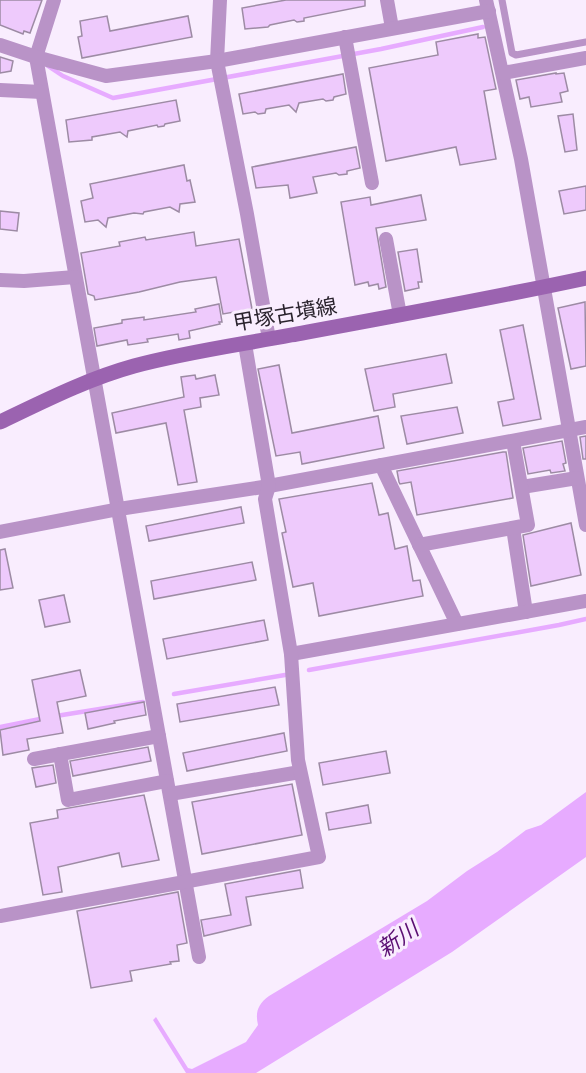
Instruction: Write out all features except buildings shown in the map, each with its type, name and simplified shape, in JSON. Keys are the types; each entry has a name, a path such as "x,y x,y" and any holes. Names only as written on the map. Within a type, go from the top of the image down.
{"main road":[{"name":"甲塚古墳線","path":"0,422 68,390 133,366 208,348 245,344 454,306 586,278"}],"street":[{"path":"54,0 36,57 199,957"},
{"path":"220,0 217,61 248,214 269,339"},
{"path":"387,0 392,28"},
{"path":"0,45 106,76 217,61 392,28 488,5 521,159 586,525"},
{"path":"345,37 372,183"},
{"path":"502,73 586,58"},
{"path":"0,90 42,92"},
{"path":"386,239 400,315"},
{"path":"0,280 24,281 75,277"},
{"path":"0,916 319,857 297,760 291,654 265,499 269,486 245,344"},
{"path":"0,532 118,509 269,486 586,426"},
{"path":"419,545 528,525 513,441"},
{"path":"381,465 457,624"},
{"path":"522,487 577,478"},
{"path":"513,528 526,612"},
{"path":"291,654 586,601"},
{"path":"33,759 159,736"},
{"path":"60,754 68,800 300,772"}],"lane":[{"path":"501,0 510,51 516,55 586,42"}],"water":[{"name":"新川","path":"586,792 586,857 452,952 256,1073 186,1073 153,1020 156,1017 188,1068 192,1069 246,1042 258,1025 257,1012 260,1005 269,996 427,901 526,830 541,825"}],"waterway":[{"path":"48,66 63,76 113,98 381,49 483,27"},
{"path":"309,670 586,619"},
{"path":"174,694 285,675"},
{"path":"56,716 143,702"},
{"path":"0,727 45,718"}]}
